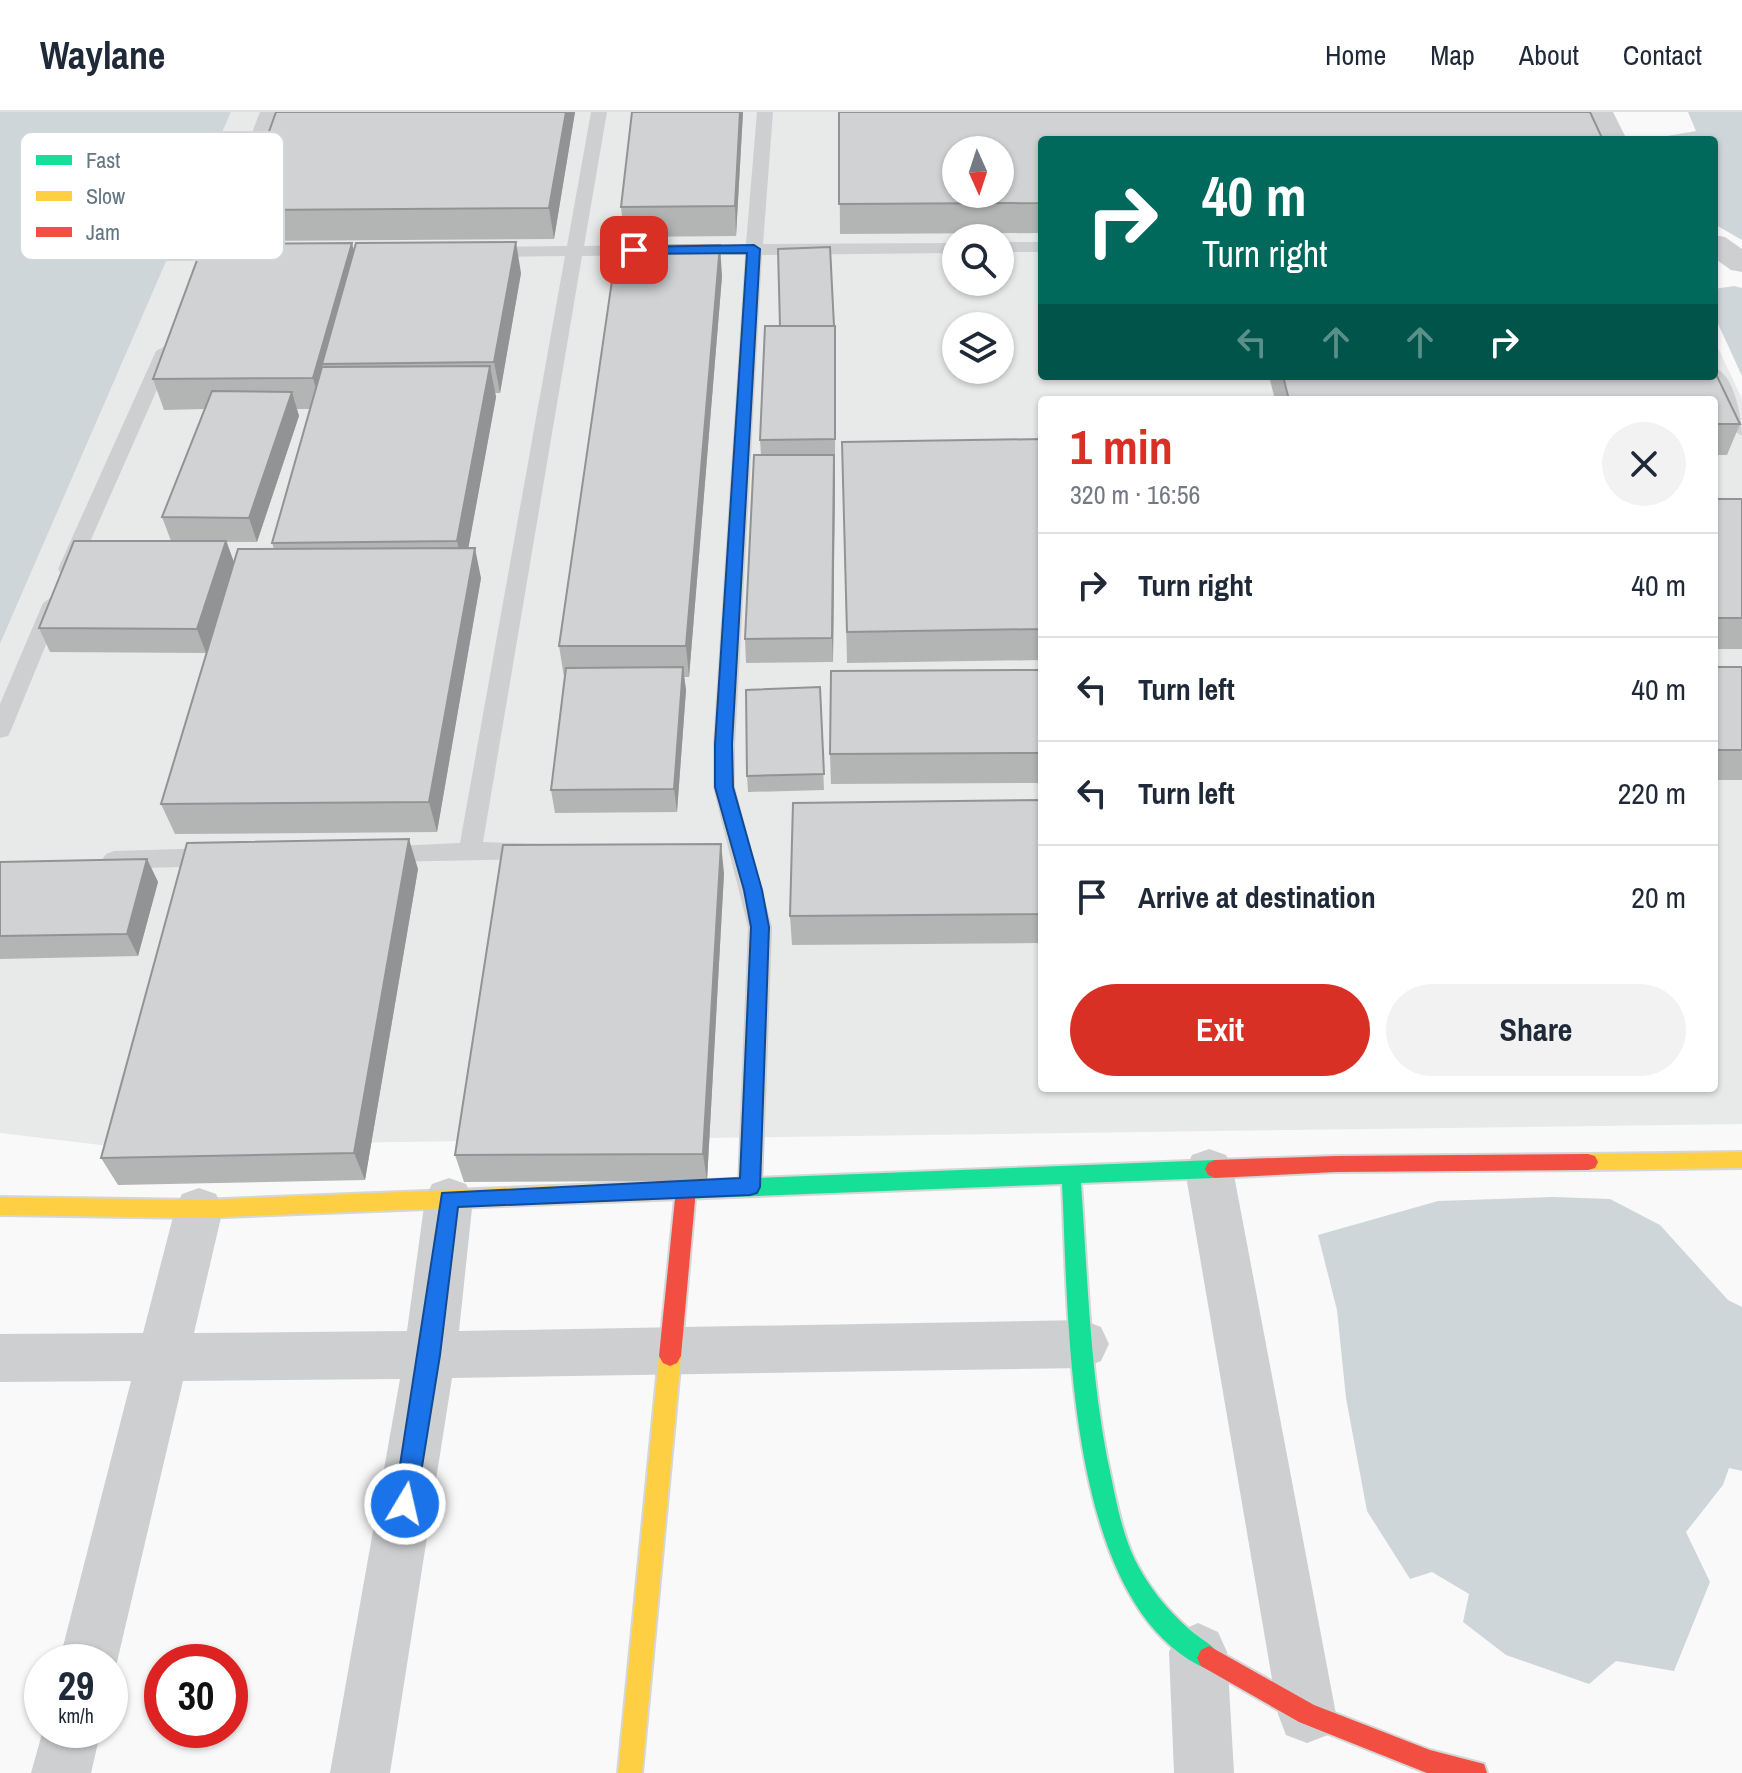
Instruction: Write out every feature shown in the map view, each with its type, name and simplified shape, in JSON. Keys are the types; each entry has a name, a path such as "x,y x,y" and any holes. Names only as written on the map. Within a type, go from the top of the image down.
{"street":[{"path":"1599,112 1610,136"},
{"path":"1718,247 1742,263"},
{"path":"0,1206 199,1209 1510,1160 1742,1160"},
{"path":"1209,1170 1307,1714"},
{"path":"1071,1176 1087,1400 1105,1495 1121,1555 1155,1611 1198,1652 1307,1714 1445,1769"},
{"path":"630,1773 686,1189"},
{"path":"360,1773 430,1355 449,1199"},
{"path":"92,1644 199,1209"},
{"path":"0,1358 671,1353 1083,1344"},
{"path":"1198,1652 1204,1773"},
{"path":"61,1773 67,1748"}],"lane":[{"path":"260,132 268,112"},
{"path":"470,851 599,112"},
{"path":"750,1187 760,927 753,890 730,845 724,787 724,744 765,112"},
{"path":"1014,247 1038,247"},
{"path":"465,252 942,248"},
{"path":"209,260 206,268 227,260"},
{"path":"0,730 79,543 173,334"},
{"path":"1717,380 1742,430"},
{"path":"362,854 549,849"},
{"path":"84,860 239,857"}],"shaded area":[{"path":"0,112 231,112 222,132 20,132 20,260 167,260 0,644"},
{"path":"231,112 1609,112 1123,136 1038,136 1038,380 1718,380 1718,348 1742,399 1742,1124 109,1146 0,1133 0,644 167,260 284,260 284,132 222,132"},
{"path":"1688,112 1742,112 1742,240 1718,226 1718,136 1667,136 1696,131"},
{"path":"1718,288 1742,288 1742,376 1718,324"},
{"path":"1553,1197 1610,1199 1660,1225 1728,1300 1742,1307 1742,1471 1729,1468 1723,1485 1686,1532 1710,1582 1674,1671 1616,1661 1589,1684 1506,1655 1463,1622 1469,1594 1432,1572 1410,1579 1367,1511 1346,1398 1337,1310 1318,1235 1438,1201"}],"building":[{"path":"276,112 566,112 549,208 284,210 284,132 269,132"},
{"path":"632,112 740,112 735,206 621,207"},
{"path":"839,112 1590,112 1601,136 1038,136 1038,203 1014,203 1014,136 942,136 942,203 839,204"},
{"path":"516,242 494,362 322,364 356,243"},
{"path":"284,243 352,243 313,378 153,379 197,260 284,260"},
{"path":"720,245 686,646 559,646 617,246"},
{"path":"830,247 834,326 780,326 778,249"},
{"path":"765,326 835,326 835,439 760,440"},
{"path":"490,366 457,541 272,543 322,367"},
{"path":"1718,378 1740,424 1718,424 1718,396 1288,396 1284,380"},
{"path":"212,391 292,392 249,518 162,517"},
{"path":"1038,439 1038,629 847,632 842,442"},
{"path":"754,455 834,455 832,638 745,639"},
{"path":"1718,499 1742,499 1742,618 1718,618"},
{"path":"74,541 226,541 197,629 39,628"},
{"path":"475,548 429,802 161,804 238,549"},
{"path":"683,667 674,789 551,790 566,668"},
{"path":"1718,667 1742,667 1742,750 1718,750"},
{"path":"1038,670 1038,753 830,754 831,671"},
{"path":"820,687 824,774 747,776 746,690"},
{"path":"1038,800 1038,914 790,916 793,803"},
{"path":"409,839 354,1153 101,1158 187,843"},
{"path":"721,844 703,1154 455,1155 503,845"},
{"path":"147,859 127,934 0,936 0,862"}],"traffic: fast":[{"path":"681,1190 1215,1169"},
{"path":"1071,1176 1089,1414 1106,1507 1126,1567 1145,1597 1169,1626 1209,1658"}],"traffic: slow":[{"path":"1588,1162 1742,1160"},
{"path":"0,1206 199,1209 681,1190"},
{"path":"630,1773 670,1356"}],"traffic: jam":[{"path":"1215,1169 1336,1164 1588,1162"},
{"path":"670,1356 686,1189"},
{"path":"1209,1658 1307,1714 1430,1762 1475,1773"}],"route":[{"path":"405,1504 430,1355 449,1199 750,1187 760,927 753,890 724,787 724,744 754,249 634,250"}]}
